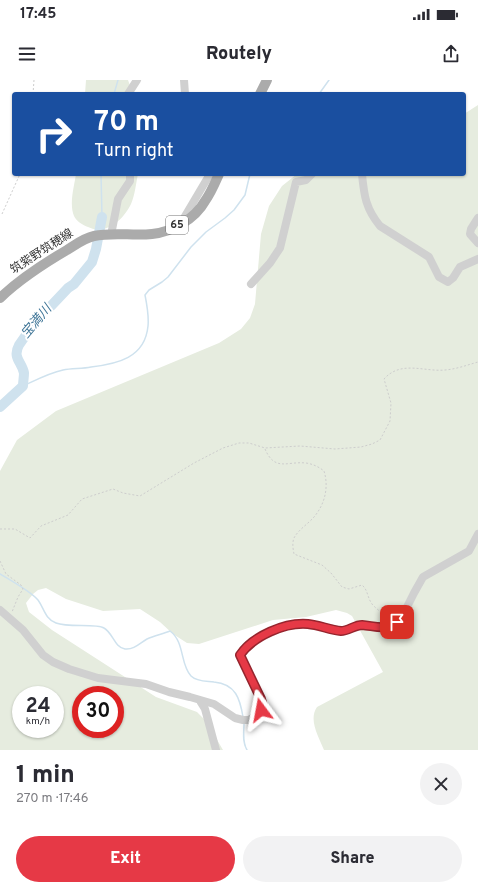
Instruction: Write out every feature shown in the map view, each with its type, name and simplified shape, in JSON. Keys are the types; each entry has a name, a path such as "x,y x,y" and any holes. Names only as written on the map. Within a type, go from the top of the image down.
{"main road":[{"path":"261,92 267,80"},
{"name":"筑紫野筑穂線","path":"0,298 15,284 44,263 81,241 93,236 152,234 167,231 197,212 205,202 218,176"}],"street":[{"path":"129,92 137,80"},
{"path":"184,80 185,92"},
{"path":"109,235 118,200 130,181 130,176"},
{"path":"181,223 209,176"},
{"path":"251,284 270,263 280,248 296,182 306,180 310,176"},
{"path":"362,176 367,207 374,219 380,226 429,257 439,277 448,282 453,278 460,267 478,259"},
{"path":"478,218 471,229 470,234 478,243"},
{"path":"0,610 23,630 37,650 53,662 98,678 146,684 214,704 235,718 249,720 261,710 263,706 240,655 246,646 252,641 289,625 308,624 343,631 360,625 385,629 394,625 406,609 423,578 468,551 478,534"},
{"path":"200,701 205,709 216,750"}],"path":[{"path":"32,92 34,80"},
{"path":"2,214 19,176"},
{"path":"0,529 15,529 30,538 41,526 68,515 82,499 113,489 123,493 140,496 194,463 223,448 239,443 249,442 265,448 300,446 335,450 361,447 372,444 380,440 390,421 391,403 384,379 388,374 397,369 412,367 435,370 455,369 478,362"},
{"path":"265,448 271,460 277,463 306,463 316,466 324,471 327,478 324,502 314,517 294,538 294,554 322,565 331,573 342,587 350,589 362,585 366,588 373,605 394,625"},
{"path":"0,561 6,574 21,584 23,589 9,618"}],"shaded area":[{"path":"86,80 128,80 132,92 85,92"},
{"path":"478,105 478,750 324,750 314,723 317,707 383,672 352,616 347,613 336,610 306,617 273,620 199,644 187,643 140,609 103,611 66,599 46,588 38,590 26,603 29,612 52,630 156,697 197,712 206,721 223,750 0,750 0,471 17,440 56,411 219,343 241,329 250,318 255,304 261,234 269,206 282,186 294,176 466,176 466,113"},
{"path":"76,176 138,176 131,204 128,210 119,220 108,228 95,229 76,220 72,206 72,195"}],"waterway":[{"path":"115,92 118,80"},
{"path":"320,92 329,80"},
{"path":"101,176 102,217"},
{"path":"23,386 58,371 110,364 120,361 136,352 146,337 148,326 145,295 149,290 168,277 191,247 206,232 234,210 245,195 250,176"},
{"name":"宝満川","path":"0,407 23,386 24,373 17,357 17,349 19,345 40,315 74,284 92,262 102,217"},
{"path":"0,574 20,586 38,600 47,616 52,621 67,625 95,626 104,628 110,633 118,646 121,648 128,649 134,647 147,639 170,631 178,641 185,666 191,676 199,680 221,683 232,689 240,704 243,717"},
{"path":"244,723 244,740 247,750"}],"route":[{"path":"261,710 263,706 261,699 240,655 246,646 252,641 289,625 308,624 343,631 360,625 385,629 397,622"}]}
